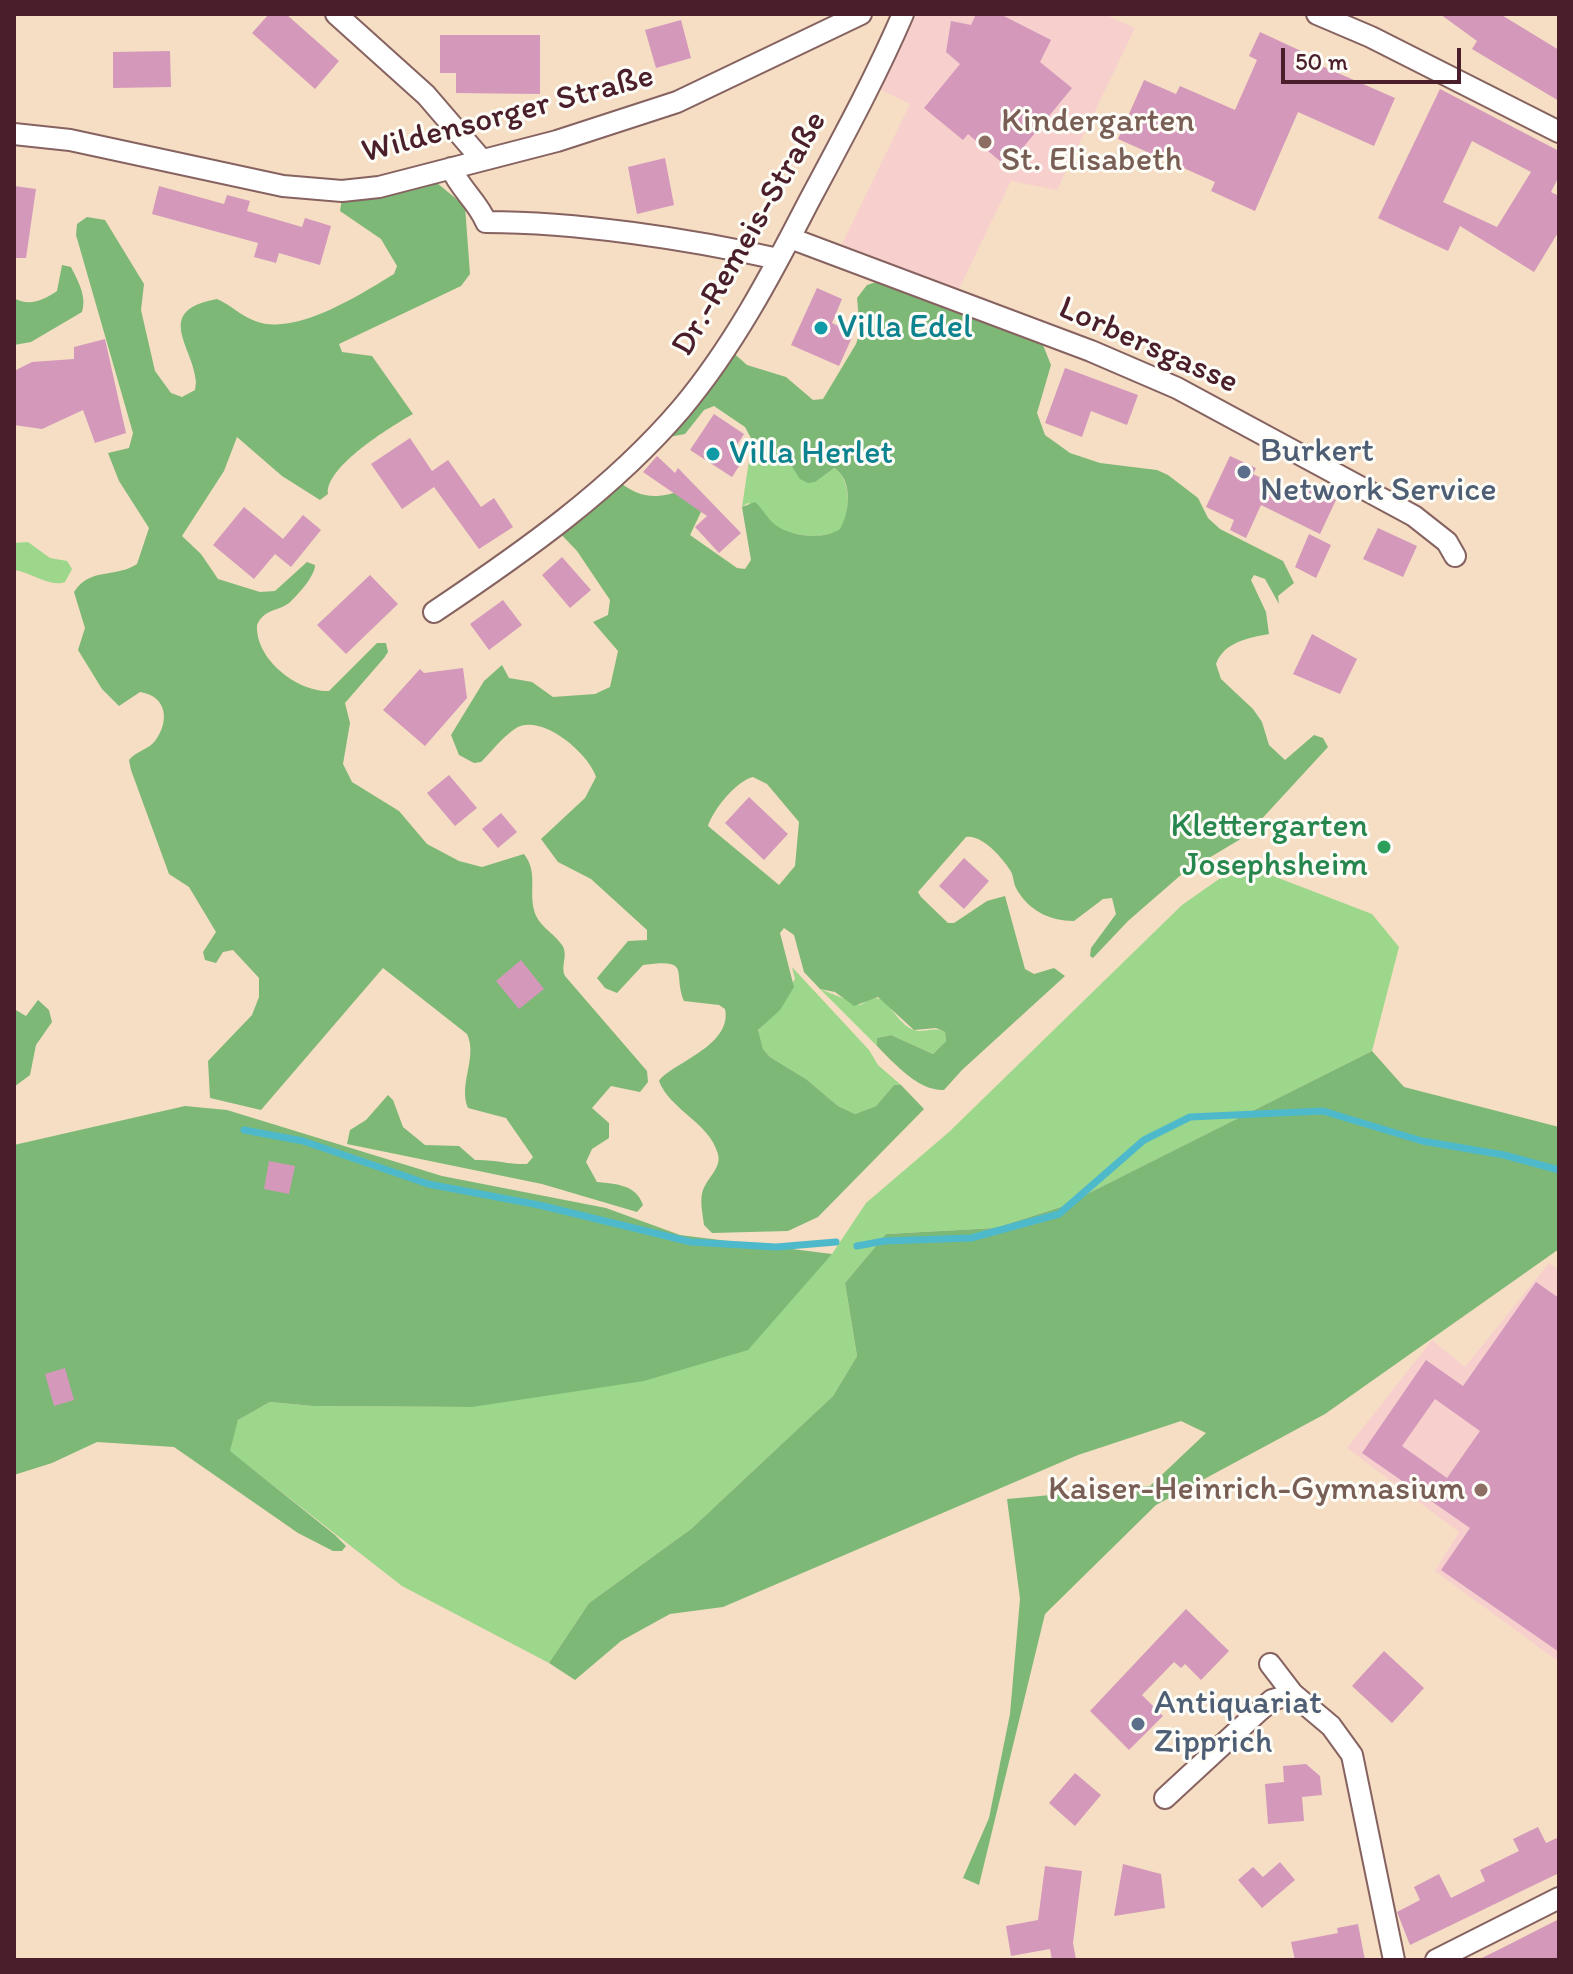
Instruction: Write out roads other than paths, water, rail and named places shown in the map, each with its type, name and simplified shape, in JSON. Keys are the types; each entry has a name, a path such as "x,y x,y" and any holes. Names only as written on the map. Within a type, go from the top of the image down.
{"street":[{"path":"336,14 426,95 482,160"},
{"name":"Wildensorger Straße","path":"14,134 70,140 310,189 379,187 557,141 677,102 861,14"},
{"name":"Dr.-Remeis-Straße","path":"434,612 534,542 640,451 712,369 741,326 790,238 864,98 903,14"},
{"path":"1317,14 1371,37 1559,132"},
{"path":"451,168 458,185 482,212 486,222 557,226 731,249 778,259"},
{"name":"Lorbersgasse","path":"790,238 1091,351 1177,388 1414,516 1447,542 1455,556"},
{"path":"1270,1664 1293,1694 1331,1726 1352,1755 1394,1960"},
{"path":"1165,1798 1272,1700 1293,1694"},
{"path":"1436,1960 1559,1898"}],"waterway":[{"path":"857,1246 884,1241 971,1238 1059,1214 1144,1140 1190,1117 1323,1111 1422,1141 1504,1155 1559,1170"},
{"path":"244,1130 303,1141 428,1184 539,1205 691,1242 776,1247 836,1242"}],"place":[{"name":"Kindergarten St. Elisabeth","path":"985,142"},
{"name":"Villa Edel","path":"821,328"},
{"name":"Villa Herlet","path":"713,454"},
{"name":"Burkert Network Service","path":"1244,472"},
{"name":"Klettergarten Josephsheim","path":"1384,847"},
{"name":"Kaiser-Heinrich-Gymnasium","path":"1481,1490"},
{"name":"Antiquariat Zipprich","path":"1138,1724"}]}
